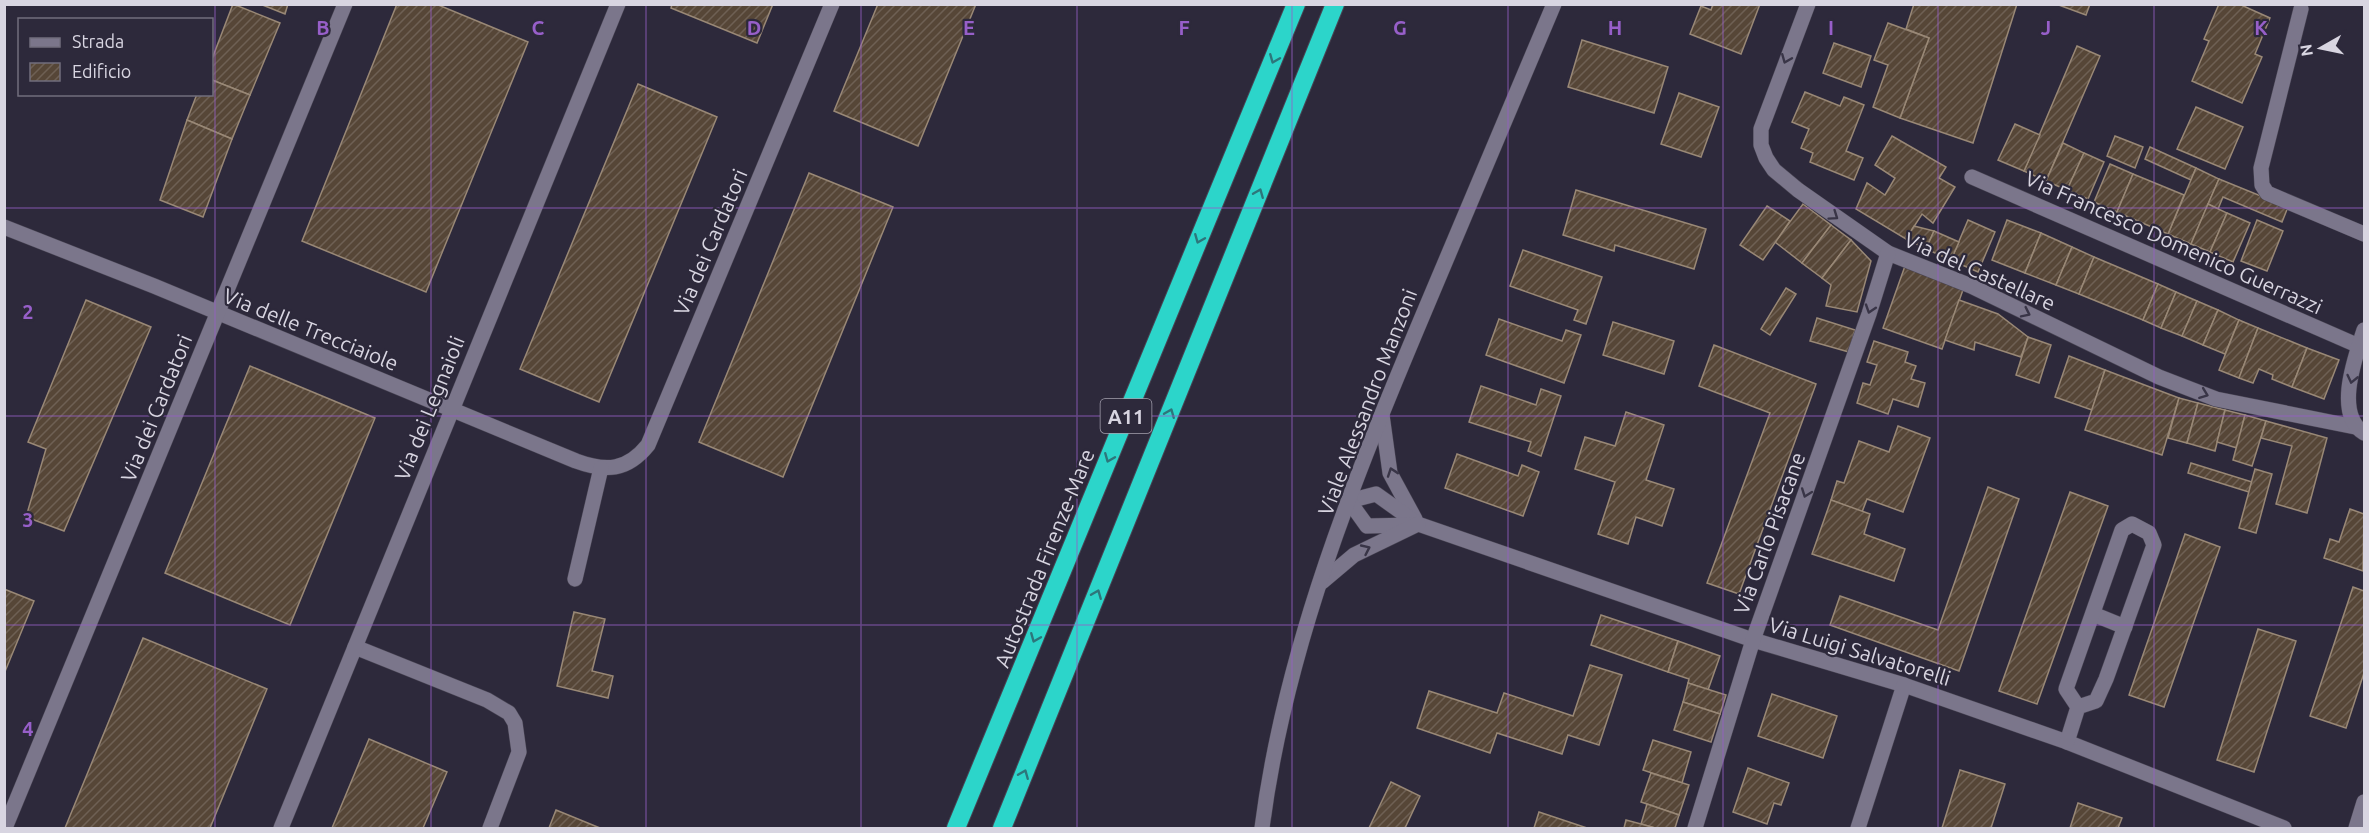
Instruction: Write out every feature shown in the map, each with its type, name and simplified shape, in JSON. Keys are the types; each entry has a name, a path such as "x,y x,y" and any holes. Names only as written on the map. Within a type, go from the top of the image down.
{"highway":[{"name":"Autostrada Firenze-Mare","path":"956,828 1296,4"},
{"name":"A11","path":"1002,828 1335,4"}],"street":[{"name":"Via dei Cardatori","path":"5,828 345,4"},
{"name":"Via dei Legnaioli","path":"281,828 618,4"},
{"name":"Via dei Cardatori","path":"601,468 626,464 639,456 648,445 832,4"},
{"name":"Viale Alessandro Manzoni","path":"1262,828 1269,778 1292,677 1320,584 1349,501 1382,413 1554,4"},
{"name":"Via del Castellare","path":"1808,4 1761,129 1761,145 1766,158 1774,170 1798,190 1888,253 1971,286 2159,377 2216,399 2360,430"},
{"path":"2301,9 2261,168 2262,185 2267,193 2364,234"},
{"name":"Via Francesco Domenico Guerrazzi","path":"1972,177 2359,346"},
{"name":"Via delle Trecciaiole","path":"4,227 576,461 601,468"},
{"name":"Via Carlo Pisacane","path":"1695,828 1753,640 1869,314 1888,253"},
{"path":"2360,430 2350,418 2348,396 2364,330"},
{"path":"1320,584 1354,555 1418,525 1390,473 1382,413"},
{"path":"575,579 601,468"},
{"name":"Via Luigi Salvatorelli","path":"1418,525 1367,526 1349,501 1376,494 1418,525 1753,640 1904,685 2067,742 2284,828"},
{"path":"2132,524 2149,533 2154,544 2096,701 2078,707 2066,689 2122,530 2132,524"},
{"path":"2092,614 2125,627"},
{"path":"355,647 487,700 509,713 517,730 519,752 490,828"},
{"path":"1858,828 1904,685"},
{"path":"2067,742 2078,707"},
{"path":"2356,828 2364,802"}],"building":[{"path":"233,4 280,23 250,95 213,80 213,56"},
{"path":"260,4 288,4 285,14"},
{"path":"397,4 436,4 528,42 426,292 302,241"},
{"path":"672,4 773,4 757,43 671,8"},
{"path":"878,4 976,4 918,146 834,111"},
{"path":"1713,4 1760,4 1741,54 1690,34 1701,6 1711,10"},
{"path":"1914,4 2017,4 1973,143 1900,118 1929,38 1906,29"},
{"path":"2056,4 2090,4 2086,15"},
{"path":"2219,4 2239,4 2270,18 2255,54 2262,57 2242,103 2192,81 2209,41 2204,39"},
{"path":"1888,23 1929,38 1900,118 1873,107 1888,65 1874,60"},
{"path":"1582,40 1668,67 1654,113 1568,87"},
{"path":"1834,43 1871,56 1861,87 1823,73"},
{"path":"2077,46 2100,56 2046,181 2024,171"},
{"path":"213,80 250,95 232,139 187,120 196,96 213,96"},
{"path":"638,84 717,117 599,402 520,369"},
{"path":"1805,92 1840,106 1844,97 1864,105 1846,151 1863,158 1854,180 1810,162 1813,153 1801,148 1809,129 1792,122"},
{"path":"1679,93 1719,107 1701,157 1661,144"},
{"path":"2196,107 2243,127 2225,169 2177,149"},
{"path":"187,120 232,139 203,217 160,200"},
{"path":"2015,124 2040,135 2024,171 1998,160"},
{"path":"1892,136 1946,167 1939,178 1955,187 1933,223 1922,214 1906,239 1856,209 1867,183 1885,195 1895,178 1875,165"},
{"path":"2115,136 2143,147 2135,168 2107,156"},
{"path":"2063,143 2084,153 2067,190 2046,181"},
{"path":"2150,147 2196,168 2191,180 2145,159"},
{"path":"2084,153 2104,162 2088,199 2067,190"},
{"path":"2110,164 2133,174 2117,212 2094,202"},
{"path":"2196,168 2219,179 2191,244 2168,234"},
{"path":"809,173 893,207 783,477 699,442"},
{"path":"2133,174 2184,195 2168,234 2117,212"},
{"path":"2219,179 2288,207 2282,222 2223,197 2218,209 2208,204"},
{"path":"1576,190 1706,229 1694,269 1615,245 1614,251 1563,235"},
{"path":"1803,204 1831,225 1802,263 1775,242"},
{"path":"2208,204 2227,213 2210,252 2191,244"},
{"path":"1767,206 1790,221 1763,260 1740,245"},
{"path":"2227,213 2250,223 2233,262 2210,252"},
{"path":"1968,220 1995,232 1978,272 1951,260"},
{"path":"2007,220 2041,233 2025,273 1992,260"},
{"path":"2257,220 2283,231 2267,271 2241,261"},
{"path":"1831,225 1851,240 1822,278 1802,263"},
{"path":"1914,226 1934,231 1926,249 1906,239"},
{"path":"1934,231 1959,242 1951,260 1926,249"},
{"path":"2041,233 2072,247 2056,285 2025,273"},
{"path":"1851,240 1871,261 1857,312 1826,306 1831,285 1822,278"},
{"path":"2072,247 2094,257 2079,294 2056,285"},
{"path":"1523,250 1602,277 1586,324 1574,320 1578,310 1510,286"},
{"path":"2094,257 2158,284 2143,320 2079,294"},
{"path":"1905,266 1964,287 1942,349 1883,328"},
{"path":"2158,284 2176,292 2161,328 2143,320"},
{"path":"1786,288 1796,294 1770,335 1761,329"},
{"path":"2176,292 2197,301 2182,336 2161,328"},
{"path":"86,300 151,327 64,531 26,517 46,449 28,442"},
{"path":"1959,300 1998,314 2028,337 2021,357 1975,342 1974,350 1945,340"},
{"path":"2197,301 2218,310 2203,345 2182,336"},
{"path":"2218,310 2239,320 2225,354 2203,345"},
{"path":"1817,318 1855,330 1849,352 1810,341"},
{"path":"1499,319 1562,341 1566,330 1581,335 1564,383 1486,355"},
{"path":"2239,320 2258,328 2239,378 2219,370"},
{"path":"1613,322 1674,341 1664,374 1603,355"},
{"path":"2258,328 2307,348 2292,387 2272,379 2273,375 2259,369 2253,383 2239,378"},
{"path":"2028,337 2051,345 2039,383 2016,375"},
{"path":"1874,341 1908,352 1905,362 1916,366 1911,379 1925,383 1918,407 1893,399 1888,414 1857,403 1863,383 1870,385 1877,365 1867,362"},
{"path":"1714,345 1816,384 1739,594 1707,583 1770,413 1699,386"},
{"path":"2307,348 2339,360 2324,399 2292,387"},
{"path":"2069,356 2105,370 2092,410 2055,397"},
{"path":"250,366 375,418 290,625 165,573"},
{"path":"2105,370 2179,398 2162,455 2085,430"},
{"path":"1481,386 1536,405 1541,389 1561,396 1541,456 1528,451 1531,442 1469,422"},
{"path":"2179,398 2198,403 2187,443 2168,438"},
{"path":"2198,403 2225,410 2215,451 2187,443"},
{"path":"2225,410 2245,415 2237,448 2217,442"},
{"path":"1626,412 1664,425 1646,480 1674,489 1662,526 1636,517 1628,544 1598,534 1615,482 1575,469 1585,437 1615,446"},
{"path":"2245,415 2266,421 2252,466 2233,460"},
{"path":"2266,421 2327,438 2307,513 2276,504 2292,446 2261,438"},
{"path":"1898,426 1930,438 1903,512 1867,499 1862,512 1831,500 1837,481 1844,483 1859,441 1889,452"},
{"path":"1457,454 1518,476 1522,465 1539,472 1523,516 1445,488"},
{"path":"2191,463 2252,482 2249,492 2188,473"},
{"path":"2255,469 2272,474 2256,533 2239,528"},
{"path":"1988,487 2019,499 1959,671 1830,625 1840,596 1938,630"},
{"path":"2070,492 2108,506 2037,704 1999,691"},
{"path":"1831,500 1870,514 1864,534 1905,549 1894,581 1812,554"},
{"path":"2350,509 2364,514 2363,571 2324,558 2330,539 2339,542"},
{"path":"2185,534 2220,547 2164,707 2129,695"},
{"path":"2353,587 2364,591 2364,673 2346,728 2310,716"},
{"path":"4,589 34,601 4,674"},
{"path":"574,612 605,619 592,671 613,676 608,698 557,686"},
{"path":"1601,615 1678,641 1668,672 1591,645"},
{"path":"2258,629 2296,641 2254,772 2217,760"},
{"path":"143,638 267,689 210,828 65,828"},
{"path":"1678,641 1720,656 1708,690 1688,683 1689,679 1668,672"},
{"path":"1590,665 1622,675 1599,745 1568,735 1562,754 1497,733 1490,753 1417,728 1429,691 1497,713 1504,693 1573,716"},
{"path":"1688,683 1726,695 1720,714 1683,702"},
{"path":"1772,694 1837,716 1823,758 1758,736"},
{"path":"1683,702 1720,714 1711,742 1674,730"},
{"path":"369,739 447,772 423,828 332,828"},
{"path":"1653,740 1691,752 1682,783 1643,770"},
{"path":"1748,768 1789,783 1781,805 1774,803 1767,824 1733,812"},
{"path":"1960,770 2005,784 1991,828 1942,828"},
{"path":"1651,773 1689,785 1679,815 1641,802"},
{"path":"1391,782 1420,796 1405,828 1369,828"},
{"path":"2078,803 2122,818 2118,828 2070,828"},
{"path":"1647,804 1679,815 1675,828 1655,828 1641,824"},
{"path":"556,810 600,828 549,828"},
{"path":"1539,812 1587,828 1534,828"},
{"path":"1626,820 1641,824 1655,828 1624,828"}]}
